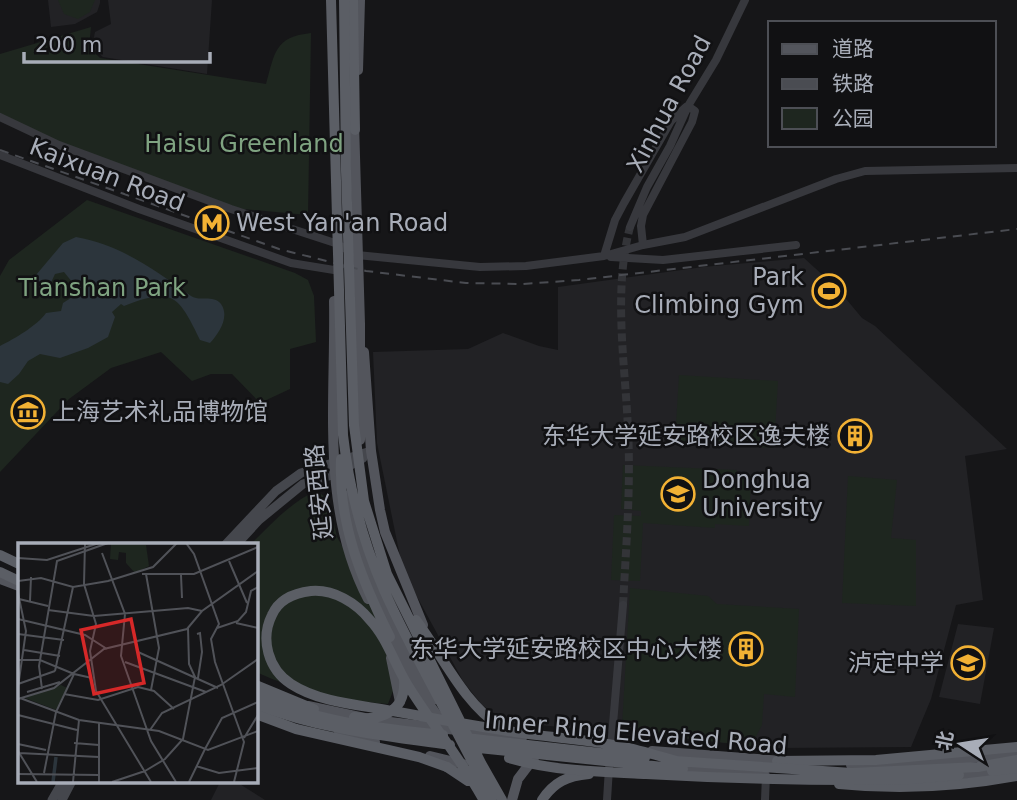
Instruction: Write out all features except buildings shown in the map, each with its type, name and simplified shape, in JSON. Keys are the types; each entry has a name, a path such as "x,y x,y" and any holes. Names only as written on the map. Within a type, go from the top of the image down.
{"highway":[{"path":"329,0 346,465 360,521 384,589 486,800"},
{"path":"346,0 346,170 354,425 364,501 387,574 398,598 502,800"},
{"path":"353,0 355,130"},
{"path":"343,435 340,480 347,528 370,597 402,653 412,682 432,713 446,727 480,747 518,761 602,772 751,780 855,780"},
{"path":"0,553 18,561"},
{"path":"0,572 18,583"},
{"path":"486,800 435,728 429,719 423,710 370,619 353,604 323,591 291,596 274,610 265,635 267,648 277,670 294,687 330,699 413,715 423,716 432,718 463,722 506,731 627,748 680,762"},
{"path":"398,598 438,650 465,694 484,715 506,731"},
{"path":"364,719 380,718 399,704 405,688 402,653"},
{"path":"257,686 316,709 426,732 461,747 489,769 510,800"},
{"name":"Inner Ring Elevated Road","path":"257,694 309,714 352,724 680,762 852,773 978,767 1017,760"},
{"name":"Inner Ring Elevated Road","path":"257,704 306,722 348,730 515,753 694,770 855,780 911,779 1017,769"},
{"path":"257,713 296,729 435,762 458,774 486,800"},
{"path":"777,761 876,760 1017,747"},
{"path":"542,800 548,790 565,778 602,772"},
{"path":"766,774 825,782 912,787 971,783 1017,776"}],"main road":[{"path":"329,0 335,165 334,270"},
{"path":"346,0 355,130 366,516 430,671 510,800"},
{"path":"355,130 360,0"},
{"path":"335,165 356,164"},
{"name":"延安西路","path":"334,270 342,463 335,474 338,511 347,550 360,584 381,624 426,700 451,730"},
{"path":"227,543 276,491 301,473 364,456"},
{"path":"364,456 385,532 433,655 451,681 475,705 497,721 514,727 584,736 611,748"},
{"path":"342,463 361,553 402,653 451,730 486,800"},
{"path":"238,543 259,520 303,484 335,474"},
{"path":"398,598 402,575"},
{"path":"0,579 18,584"},
{"path":"371,580 371,605"},
{"path":"381,624 390,650 403,724"},
{"path":"402,653 416,642"},
{"path":"416,642 433,655"},
{"path":"430,671 451,730"},
{"path":"257,686 317,709 403,724 611,748 881,766 981,759 1017,753"},
{"path":"257,713 471,767"},
{"path":"318,727 536,757 766,774 927,778 1017,769"},
{"path":"510,800 518,779 536,757"},
{"path":"52,800 62,782"},
{"path":"62,800 71,782"}],"street":[{"name":"Xinhua Road","path":"630,227 642,197 688,106 716,60 745,0"},
{"path":"643,245 643,215 692,122 695,111 688,106 671,121 615,219 604,256 663,260 796,245"},
{"name":"Kaixuan Road","path":"0,117 59,145 231,209 335,243 357,255 480,267 526,267 604,256 643,245 675,240 710,229 836,179 865,171 1017,168"},
{"name":"Kaixuan Road","path":"0,155 139,209 291,263 334,270"},
{"path":"334,270 357,255"},
{"path":"607,800 623,605"},
{"path":"765,800 766,774"}],"shaded area":[{"path":"48,0 100,0 100,3 97,12 75,24 51,27"},
{"path":"108,0 212,0 207,74 103,57 92,47 95,32 111,24"},
{"path":"76,237 123,252 194,298 218,301 223,309 224,319 217,335 210,343 200,340 179,304 172,299 153,297 124,306 121,304 112,312 115,317 108,337 60,358 40,354 28,361 8,384 0,382 0,346 32,327 46,313 61,311 63,303 77,294 77,288 64,272 55,274 48,289 39,293 35,287 36,275 63,243"},
{"name":"Donghua University","path":"804,258 837,288 862,318 875,326 1007,449 965,456 983,600 956,605 931,699 911,747 779,748 507,722 482,705 463,681 403,571 377,443 373,352 468,349 503,333 558,350 558,287 703,267"},
{"name":"泸定中学","path":"958,624 994,628 980,704 939,697"},
{"path":"236,782 265,800 211,800 219,784"}],"green space":[{"path":"58,0 95,0 90,12 78,19 64,14"},
{"name":"Haisu Greenland","path":"91,27 89,47 100,58 266,84 278,48 290,38 311,33 308,215 233,208 59,145 0,114 0,54"},
{"name":"Tianshan Park","path":"87,200 295,273 308,280 314,296 316,342 290,349 290,389 260,403 232,374 211,374 192,381 161,352 111,368 69,399 0,472 0,276 9,260"},
{"path":"679,375 778,381 774,448 675,441"},
{"path":"623,465 737,470 736,477 751,478 749,526 715,524 715,528 643,523 640,581 611,580 614,515 641,516 641,511 621,509"},
{"path":"848,476 897,480 891,538 916,540 916,606 842,603"},
{"path":"316,491 329,499 337,537 378,607 398,678 388,704 320,694 287,685 257,672 257,543 252,543 289,508"},
{"path":"630,588 708,596 717,604 799,609 795,697 764,694 762,725 751,746 628,731 622,726"}],"tunnel":[{"path":"623,605 629,451 621,302 630,227"}],"railway":[{"path":"0,150 279,249 366,271 466,283 523,284 579,280 1017,229"}],"place":[{"name":"West Yan'an Road","path":"212,223"},
{"name":"Park Climbing Gym","path":"829,291"},
{"name":"上海艺术礼品博物馆","path":"28,412"},
{"name":"东华大学延安路校区逸夫楼","path":"855,436"},
{"name":"Donghua University","path":"678,494"},
{"name":"东华大学延安路校区中心大楼","path":"746,649"},
{"name":"泸定中学","path":"968,663"}]}
